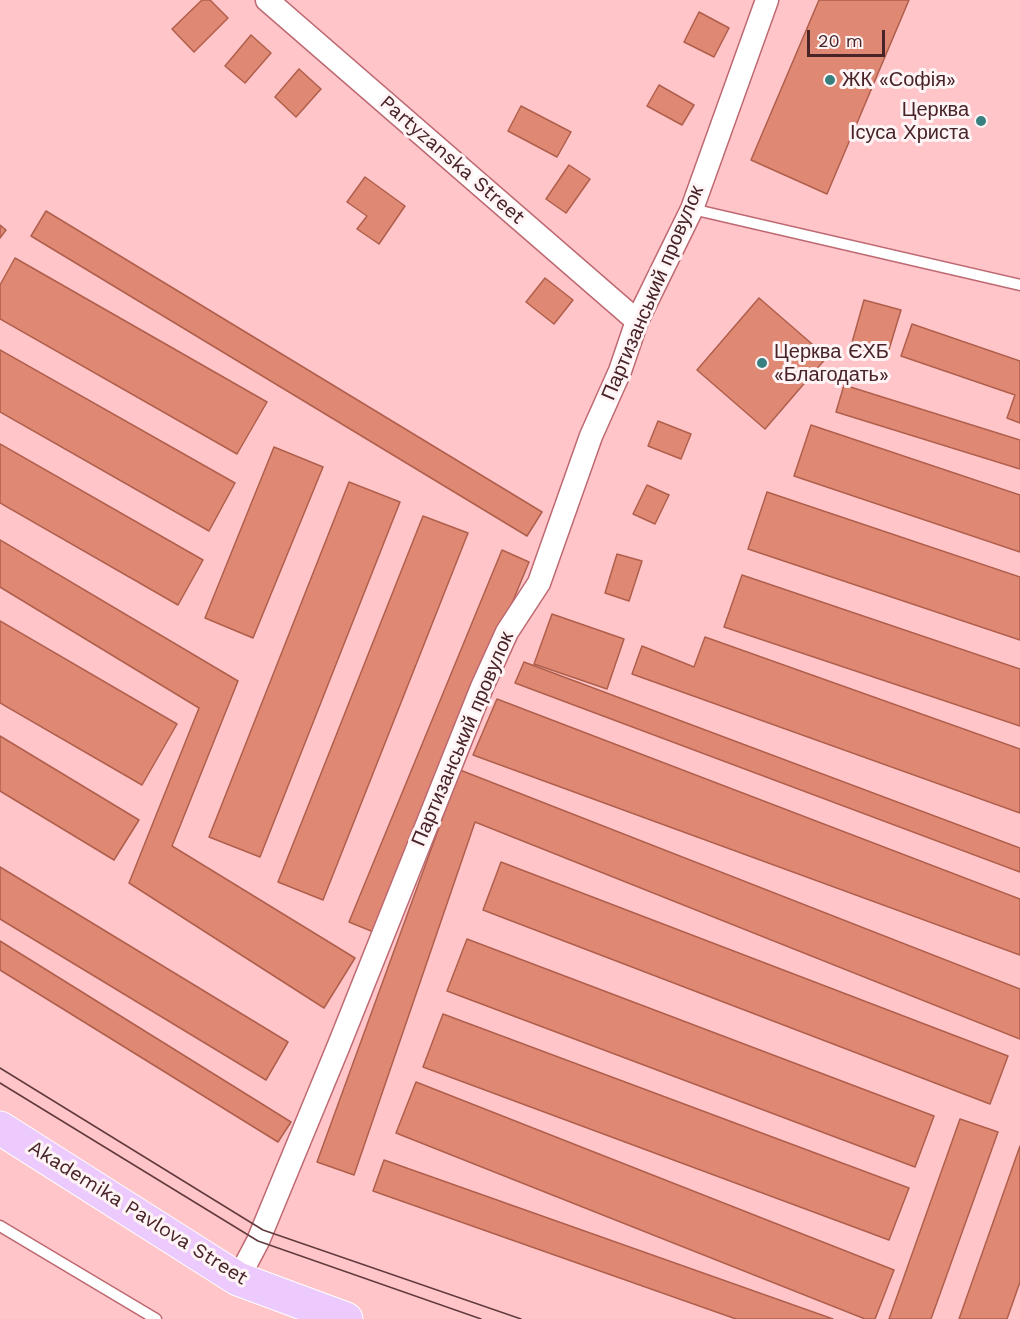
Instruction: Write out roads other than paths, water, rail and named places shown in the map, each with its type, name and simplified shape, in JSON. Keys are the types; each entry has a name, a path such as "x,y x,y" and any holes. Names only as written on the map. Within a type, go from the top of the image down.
{"main road":[{"name":"Akademika Pavlova Street","path":"0,1128 238,1279 346,1319"}],"street":[{"name":"Partyzanska Street","path":"267,0 637,321"},
{"name":"Партизанський провулок","path":"238,1279 258,1241 312,1110 482,687 507,632 542,575 591,436 620,371 637,321 692,209 767,0"}],"lane":[{"path":"692,209 1020,285"},
{"path":"0,1226 156,1319"}],"tram line":[{"path":"0,1068 263,1230 521,1319"},
{"path":"0,1083 258,1241 481,1319"}],"place":[{"name":"ЖК «Софія»","path":"830,80"},
{"name":"Церква Ісуса Христа","path":"981,121"},
{"name":"Церква ЄХБ «Благодать»","path":"762,363"}]}
